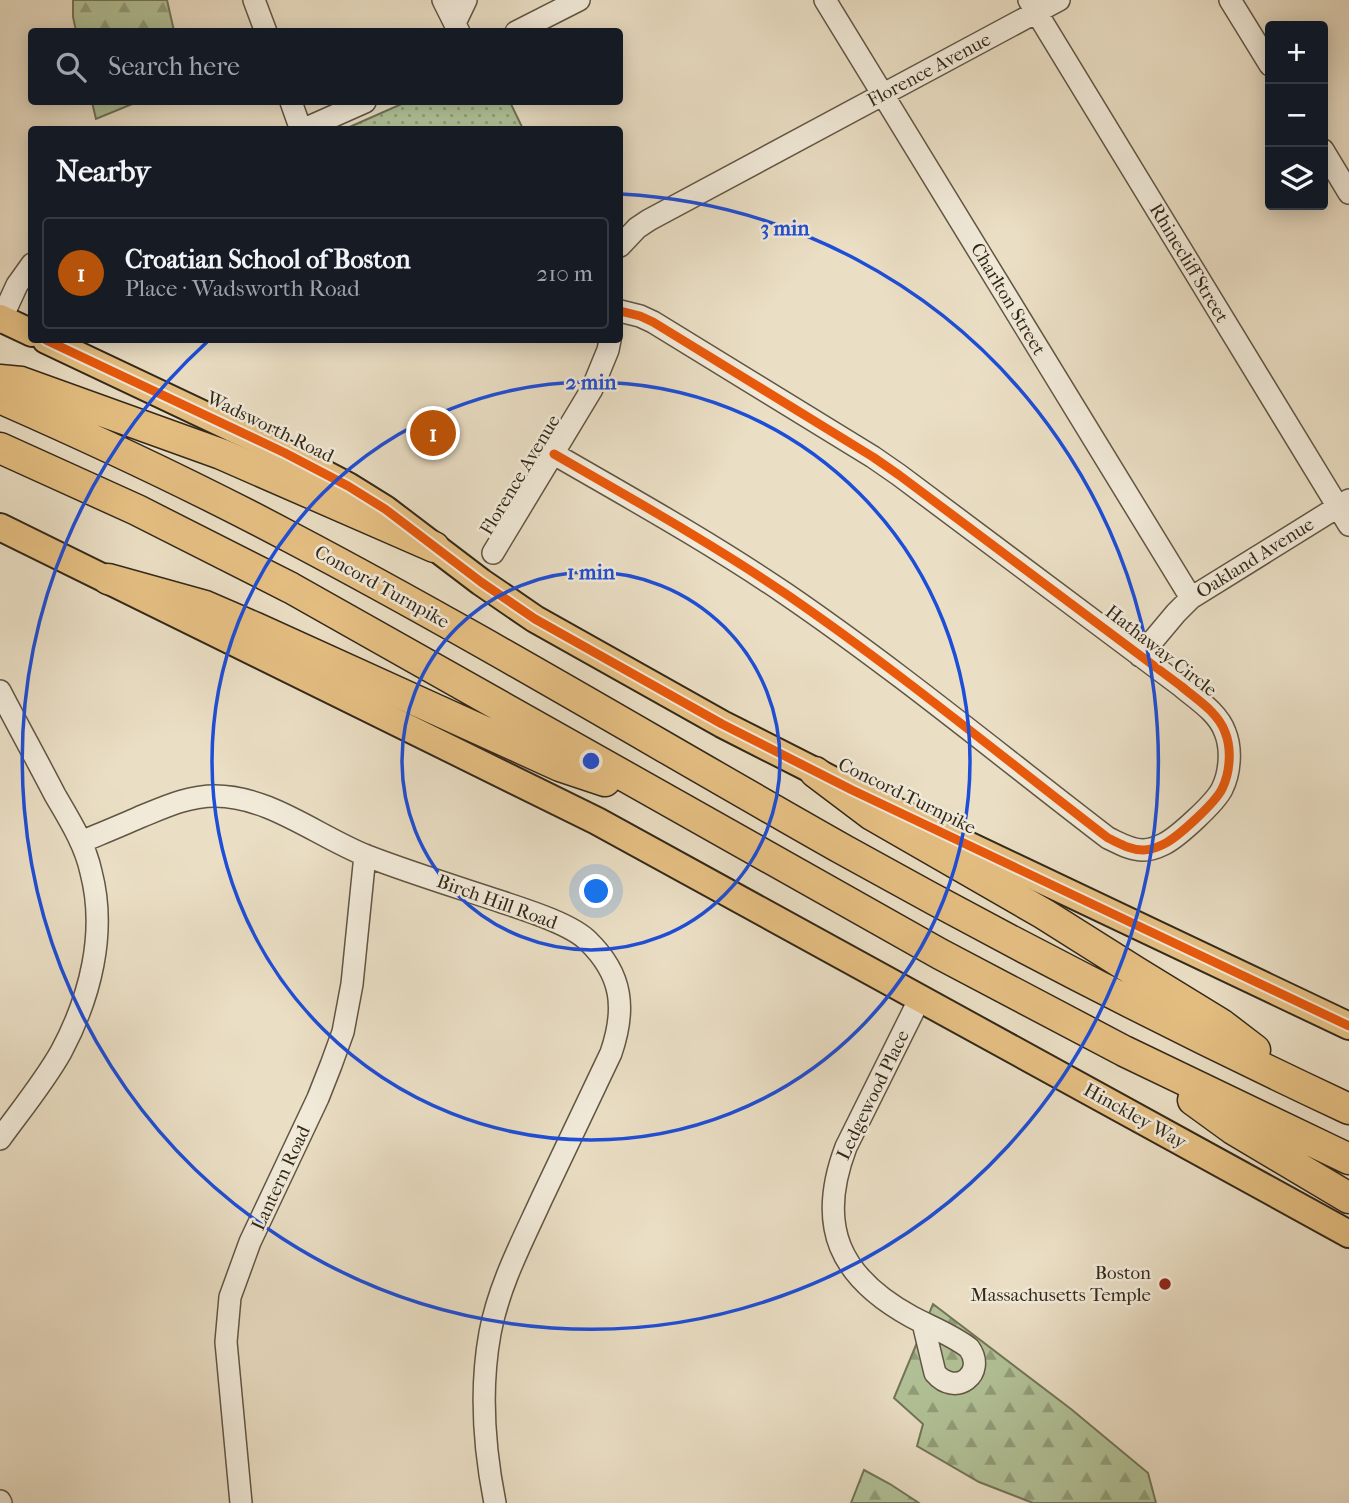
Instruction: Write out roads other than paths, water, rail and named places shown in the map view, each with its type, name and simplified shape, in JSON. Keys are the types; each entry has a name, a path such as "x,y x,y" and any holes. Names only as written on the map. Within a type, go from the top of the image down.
{"highway":[{"path":"2,386 21,383 202,447 434,547"},
{"name":"Concord Turnpike","path":"2,386 412,603 944,905 1158,1017 1349,1109"},
{"path":"0,448 147,515 291,588 909,937 1124,1051 1349,1159"},
{"path":"108,579 205,606 560,766 669,802"},
{"path":"815,772 872,815 1027,903 1221,1024 1308,1090"},
{"path":"1124,1051 1233,1129 1349,1198"}],"main road":[{"path":"0,319 28,331"},
{"name":"Wadsworth Road","path":"52,343 323,472 385,509 465,570"},
{"path":"0,527 597,821 920,998"},
{"name":"Concord Turnpike","path":"465,570 510,603 572,640 695,710 815,772 1349,1026"},
{"name":"Hinckley Way","path":"920,998 1349,1234"}],"street":[{"path":"254,0 264,28"},
{"path":"443,0 457,27"},
{"path":"457,27 466,0"},
{"path":"524,28 579,0"},
{"name":"Charlton Street","path":"825,0 1191,598"},
{"name":"Florence Avenue","path":"623,243 649,220 882,94 1032,6 1059,0"},
{"path":"1230,0 1265,57"},
{"name":"Rhinecliff Street","path":"1032,6 1345,510"},
{"path":"292,105 300,126"},
{"path":"310,126 358,105"},
{"path":"1328,158 1349,193"},
{"path":"0,319 28,270"},
{"name":"Hathaway Circle","path":"554,454 783,592 846,636 1108,838 1133,849 1143,850 1163,845 1216,799 1225,781 1229,753 1226,732 1196,698 900,475 653,321 623,312"},
{"name":"Florence Avenue","path":"493,552 592,389 609,343"},
{"name":"Oakland Avenue","path":"1140,656 1191,598 1345,510"},
{"path":"0,691 81,842 91,870 97,918 96,944 88,986 73,1027 60,1054 0,1139"},
{"name":"Birch Hill Road","path":"81,842 181,800 200,796 238,797 263,805 365,855 556,922 586,939 606,961 618,989 620,1009 618,1030 611,1053 508,1271 490,1331 485,1366 485,1418 495,1503"},
{"name":"Lantern Road","path":"241,1503 226,1342 230,1297 250,1242 318,1098 343,1032 355,960 365,855"},
{"name":"Ledgewood Place","path":"920,998 846,1147 837,1170 833,1219 844,1258 858,1277 890,1304 923,1323"}],"place":[{"name":"Croatian School of Boston","path":"433,433"},
{"name":"Boston Massachusetts Temple","path":"1165,1284"}]}
